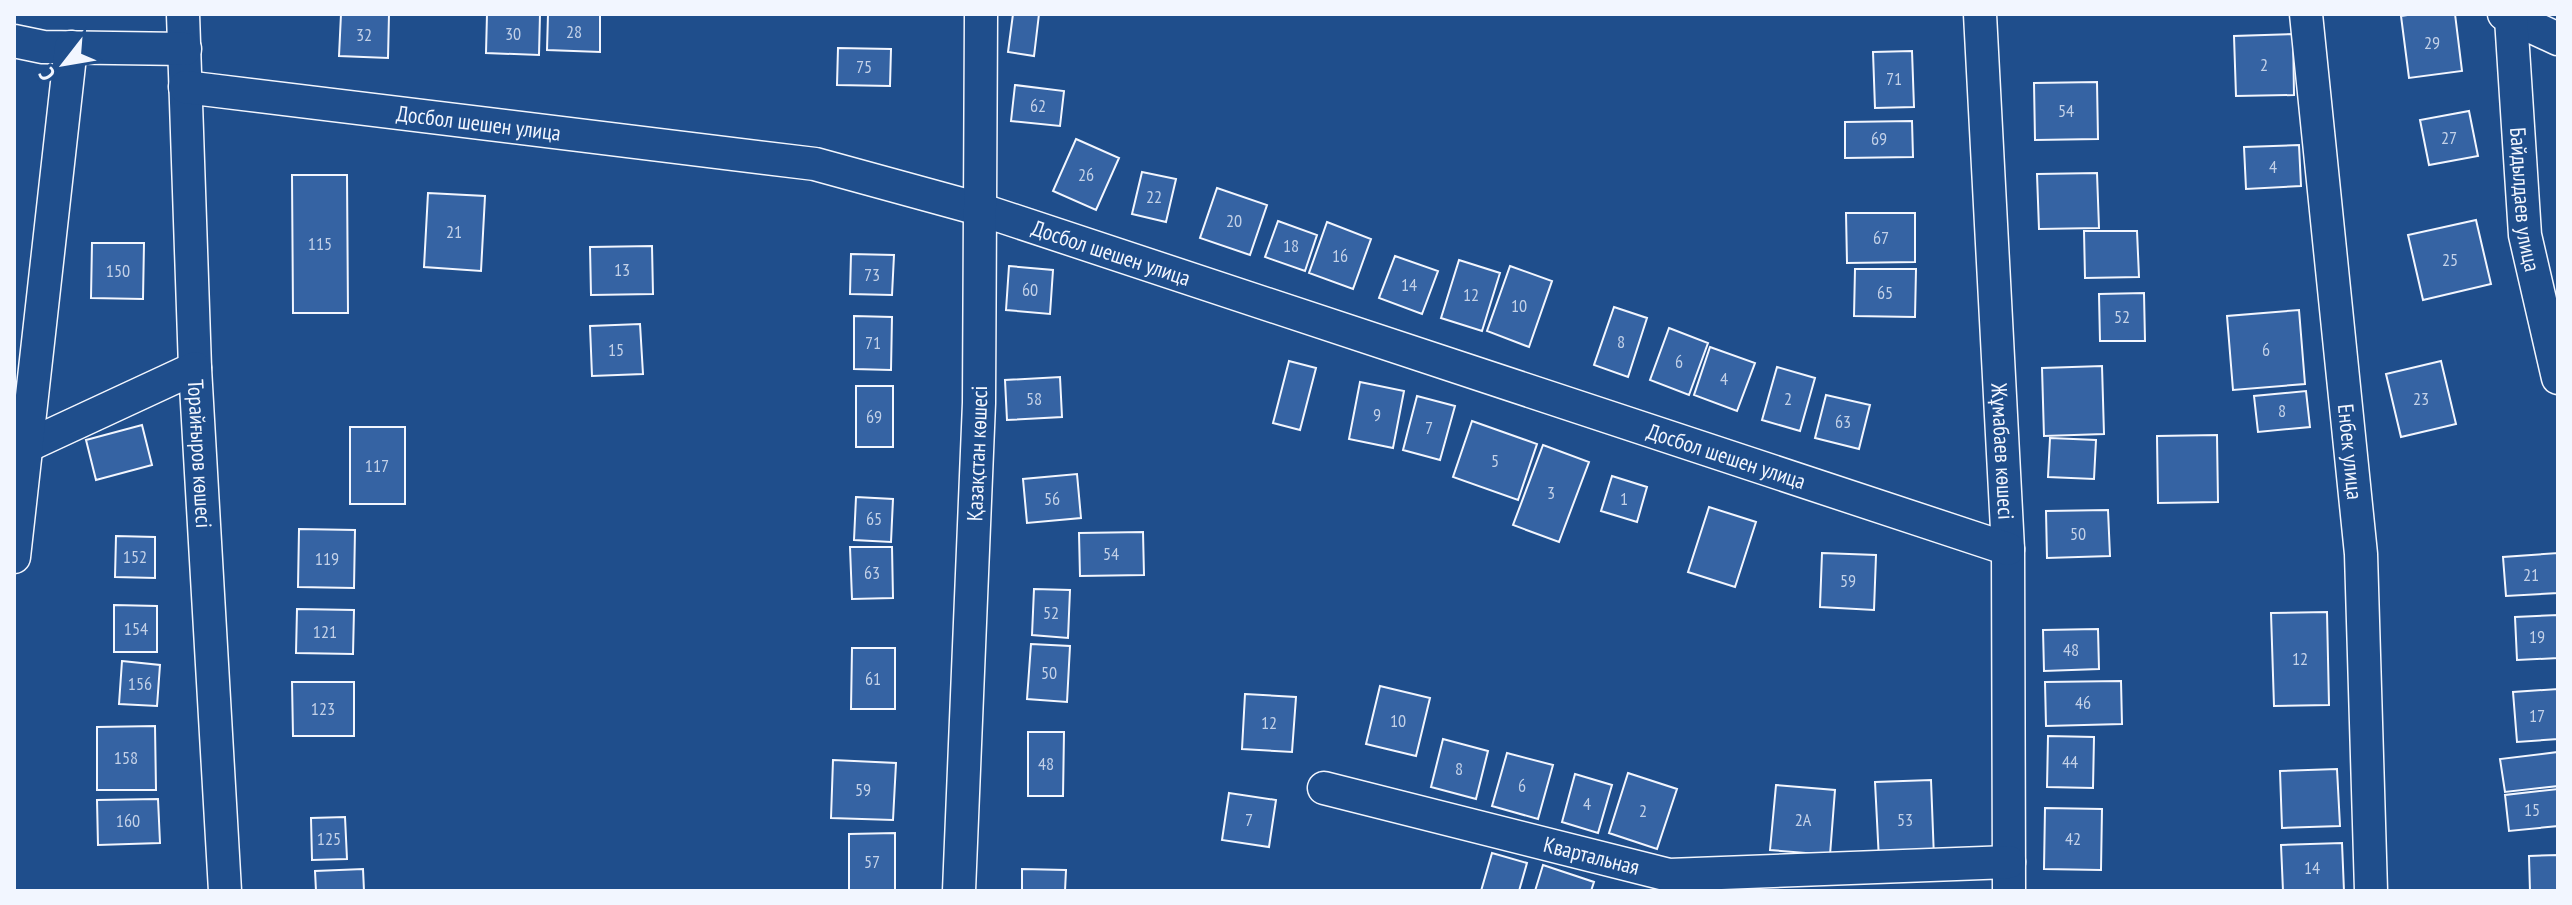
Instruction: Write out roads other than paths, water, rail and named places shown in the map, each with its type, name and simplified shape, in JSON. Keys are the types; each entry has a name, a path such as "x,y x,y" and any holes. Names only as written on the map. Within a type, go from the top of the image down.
{"street":[{"name":"Торайғыров көшесі","path":"183,14 195,368 225,891"},
{"name":"Қазақстан көшесі","path":"959,891 979,403 981,14"},
{"name":"Жұмабаев көшесі","path":"1980,14 2008,549 2009,876"},
{"name":"Енбек улица","path":"2306,14 2361,554 2371,891"},
{"path":"2508,16 2558,39"},
{"name":"Байдылдаев улица","path":"2508,16 2525,235 2558,378"},
{"path":"14,41 43,47 185,49"},
{"path":"14,557 71,47"},
{"name":"Досбол шешен улица","path":"185,87 815,164 979,209 2008,549"},
{"path":"27,446 195,368"},
{"name":"Квартальная","path":"1324,788 1669,875 2009,876"}]}
